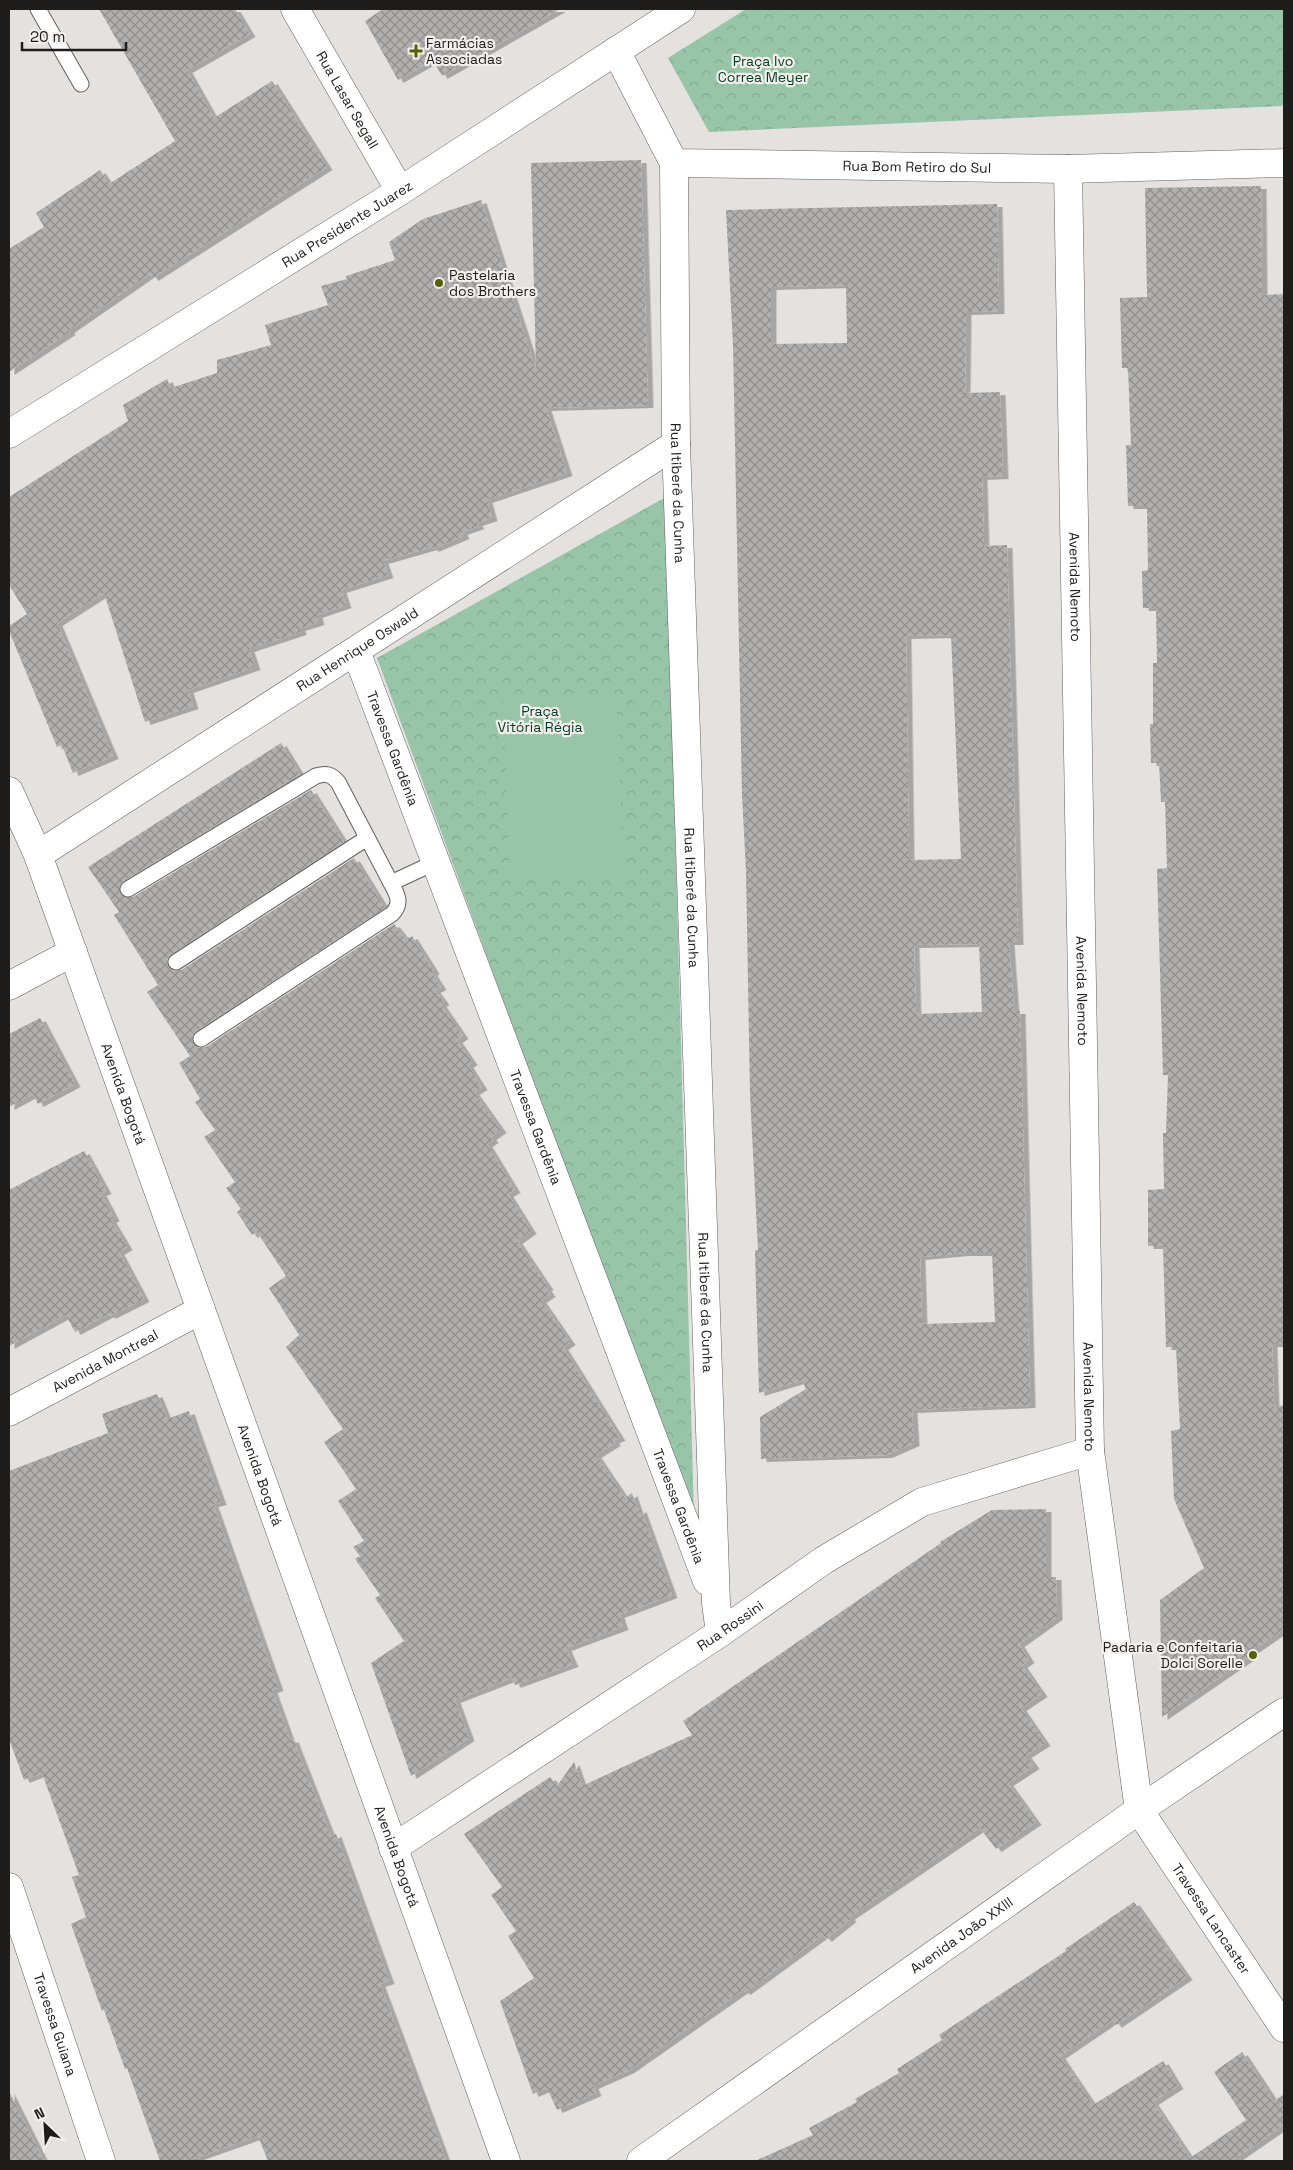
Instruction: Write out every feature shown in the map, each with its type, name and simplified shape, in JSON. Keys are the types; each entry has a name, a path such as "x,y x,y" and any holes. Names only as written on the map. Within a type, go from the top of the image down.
{"street":[{"name":"Rua Lasar Segall","path":"295,9 400,191"},
{"name":"Rua Presidente Juarez","path":"9,434 400,191 681,9"},
{"path":"616,51 674,162"},
{"name":"Rua Bom Retiro do Sul","path":"674,162 1068,169 1284,163"},
{"name":"Rua Itiberê da Cunha","path":"674,162 676,444 716,1603 720,1633"},
{"name":"Avenida Nemoto","path":"1068,169 1090,1451 1139,1810"},
{"name":"Rua Henrique Oswald","path":"38,854 676,444"},
{"name":"Travessa Gardênia","path":"356,650 716,1603"},
{"name":"Avenida Bogotá","path":"9,791 38,854 506,2161"},
{"path":"9,986 73,952"},
{"name":"Avenida Montreal","path":"9,1412 201,1310"},
{"name":"Rua Rossini","path":"393,1848 720,1633 824,1560 922,1502 1090,1451"},
{"name":"Avenida João XXIII","path":"641,2161 1139,1810 1284,1712"},
{"name":"Travessa Lancaster","path":"1139,1810 1284,2028"},
{"name":"Travessa Guiana","path":"9,1887 101,2161"}],"lane":[{"path":"38,9 81,84"},
{"path":"128,889 316,776 324,774 332,776 338,782 392,884 399,902 397,909 392,914 201,1039"},
{"path":"176,962 367,838"},
{"path":"392,884 436,862"}],"green space":[{"name":"Praça Ivo Correa Meyer","path":"746,9 1284,9 1284,102 1282,106 709,132 668,58"},
{"name":"Praça Vitória Régia","path":"666,497 694,1518 377,658"},
{"path":"616,694 624,875 510,879 503,699"}],"building":[{"path":"99,9 235,9 250,34 187,70 214,118 272,81 327,167 153,278 150,274 69,330 70,332 9,372 9,249 44,227 36,213 100,170 109,184 175,141"},
{"path":"383,9 560,9 442,76 433,60 398,80 365,21"},
{"path":"641,160 648,405 546,408 567,473 487,500 492,518 477,523 479,526 462,532 464,536 433,549 432,547 383,561 388,575 341,590 346,605 317,615 319,622 300,628 301,632 249,649 255,667 188,690 193,706 145,722 104,593 57,623 113,756 73,773 62,745 57,747 9,631 9,626 27,614 9,585 9,497 128,421 123,405 167,379 171,388 217,373 217,360 271,345 265,325 328,305 321,286 347,279 346,276 395,260 389,242 423,219 481,200 536,371 531,163"},
{"path":"1261,186 1262,295 1284,294 1284,401 1281,401 1284,461 1284,1344 1272,1344 1274,1407 1284,1405 1284,1629 1246,1655 1248,1658 1162,1717 1160,1600 1204,1568 1174,1499 1171,1431 1180,1429 1176,1347 1166,1347 1163,1246 1148,1246 1148,1190 1164,1189 1163,1133 1166,1133 1168,1075 1163,1075 1157,869 1167,868 1165,802 1161,802 1159,763 1151,763 1150,724 1153,724 1153,663 1157,663 1156,608 1143,608 1142,571 1148,570 1147,506 1128,506 1126,445 1131,445 1128,368 1122,368 1120,298 1147,297 1145,188"},
{"path":"997,204 999,311 966,312 965,393 1000,392 1003,476 982,477 984,546 1007,545 1018,942 1009,942 1014,1011 1020,1011 1030,1405 912,1410 914,1443 887,1455 761,1459 760,1417 806,1389 802,1380 759,1393 755,1250 758,1250 750,1095 733,345 726,210","holes":["846,285 847,343 771,344 771,287","951,635 961,859 909,860 906,636","979,944 982,1012 916,1014 914,945","963,1253 992,1253 995,1322 922,1324 920,1257"]},
{"path":"281,743 300,774 123,881 120,885 120,893 124,897 133,897 311,790 344,842 171,954 167,958 168,967 172,971 181,970 354,858 385,908 196,1031 192,1035 193,1044 197,1048 206,1047 394,924 406,939 412,936 434,971 432,973 441,987 435,990 444,1002 441,1004 463,1036 457,1040 472,1062 468,1065 482,1087 474,1092 501,1130 491,1137 493,1140 487,1144 515,1190 508,1194 531,1231 517,1241 548,1287 546,1288 550,1294 541,1300 570,1342 563,1347 620,1438 614,1440 615,1443 596,1455 625,1498 632,1493 638,1511 641,1509 672,1595 619,1615 623,1627 566,1648 573,1664 515,1685 512,1678 455,1700 469,1738 411,1776 371,1663 404,1641 375,1598 380,1595 355,1559 360,1556 353,1547 364,1541 338,1501 356,1489 324,1442 343,1429 286,1347 299,1335 269,1288 286,1276 257,1232 252,1235 237,1212 241,1209 226,1188 235,1182 204,1137 215,1130 195,1102 200,1099 179,1063 190,1056 147,992 158,985 114,915 119,912 88,867"},
{"path":"40,1018 75,1084 38,1104 33,1094 9,1107 9,1034"},
{"path":"84,1151 106,1191 101,1193 114,1218 111,1220 127,1247 119,1252 144,1299 110,1316 109,1314 75,1332 66,1315 9,1346 9,1190"},
{"path":"157,1394 167,1419 189,1411 221,1502 213,1504 278,1688 272,1690 290,1740 293,1739 331,1836 336,1834 389,1981 380,1984 446,2161 268,2161 258,2136 187,2161 160,2161 127,2068 125,2069 104,2010 102,2011 71,1924 86,1917 72,1877 79,1875 42,1773 24,1780 9,1739 9,1471 108,1433 102,1414"},
{"path":"1046,1509 1046,1577 1056,1577 1057,1617 1019,1644 1029,1660 1022,1665 1042,1694 1021,1708 1045,1743 1026,1755 1034,1766 1008,1783 1036,1822 996,1849 980,1828 849,1917 851,1919 826,1939 823,1935 745,1992 743,1990 629,2070 593,2086 596,2093 557,2110 547,2088 533,2094 500,2001 534,1978 508,1936 516,1931 491,1895 502,1887 464,1834 550,1777 557,1786 574,1762 582,1786 692,1735 683,1721 940,1542 992,1510"},
{"path":"1134,1902 1187,1977 1116,2025 1113,2020 1060,2056 1093,2105 1163,2061 1178,2086 1153,2102 1190,2158 1246,2120 1214,2072 1242,2052 1273,2102 1284,2094 1284,2125 1232,2161 755,2161 813,2135 809,2128 857,2102 855,2099 899,2073 897,2069 942,2040 939,2035 1066,1951 1065,1949"},
{"path":"9,2091 44,2161 9,2161"}],"place":[{"name":"Farmácias Associadas","path":"416,51"},
{"name":"Pastelaria dos Brothers","path":"439,283"},
{"name":"Padaria e Confeitaria Dolci Sorelle","path":"1253,1655"}]}
